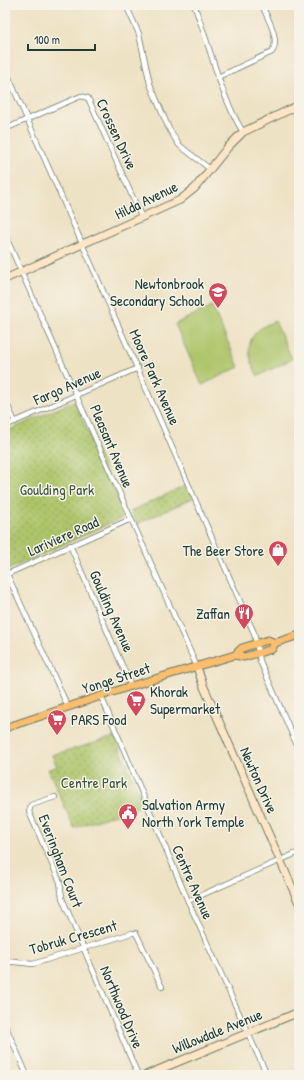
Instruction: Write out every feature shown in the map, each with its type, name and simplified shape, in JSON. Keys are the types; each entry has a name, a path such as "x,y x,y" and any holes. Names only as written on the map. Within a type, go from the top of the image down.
{"main road":[{"name":"Yonge Street","path":"5,728 131,686 235,655 242,648 268,640 274,643 299,635"},
{"name":"Yonge Street","path":"235,655 244,657 272,649 274,643"}],"street":[{"path":"126,5 139,34 150,84 169,129 179,145 210,169"},
{"path":"194,5 205,34 221,88 243,132"},
{"path":"218,77 272,52 275,49 275,37 262,5"},
{"name":"Moore Park Avenue","path":"5,69 254,633 258,653 299,750"},
{"name":"Crossen Drive","path":"5,129 81,96 88,98 142,218"},
{"name":"Hilda Avenue","path":"5,279 180,200 195,188 243,132 299,106"},
{"name":"Pleasant Avenue","path":"5,235 197,667"},
{"name":"Fargo Avenue","path":"5,426 138,368"},
{"path":"5,400 15,422"},
{"name":"Lariviere Road","path":"6,574 131,519"},
{"name":"Goulding Avenue","path":"70,545 131,686"},
{"path":"6,574 68,707"},
{"name":"Newton Drive","path":"197,667 203,685 299,903"},
{"name":"Centre Avenue","path":"101,696 188,901 267,1075"},
{"name":"Everingham Court","path":"56,797 31,805 29,812 60,882 62,898 84,949"},
{"path":"188,901 299,852"},
{"name":"Tobruk Crescent","path":"5,961 33,964 136,933 162,987"},
{"name":"Northwood Drive","path":"84,949 138,1075"},
{"name":"Willowdale Avenue","path":"146,1075 299,1012"},
{"path":"5,1025 27,1075"}],"green space":[{"path":"212,306 239,367 202,385 175,324"},
{"path":"275,321 292,359 258,376 253,367 249,351 250,343 258,331 265,325"},
{"name":"Goulding Park","path":"74,401 126,516 5,571 5,432"},
{"path":"187,485 193,498 137,524 131,511"},
{"name":"Centre Park","path":"115,737 144,805 74,828 48,769 57,767 52,755"}],"place":[{"name":"Newtonbrook Secondary School","path":"218,309"},
{"name":"The Beer Store","path":"278,567"},
{"name":"Zaffan","path":"244,630"},
{"name":"Khorak Supermarket","path":"136,717"},
{"name":"PARS Food","path":"57,736"},
{"name":"Salvation Army North York Temple","path":"128,830"}]}
